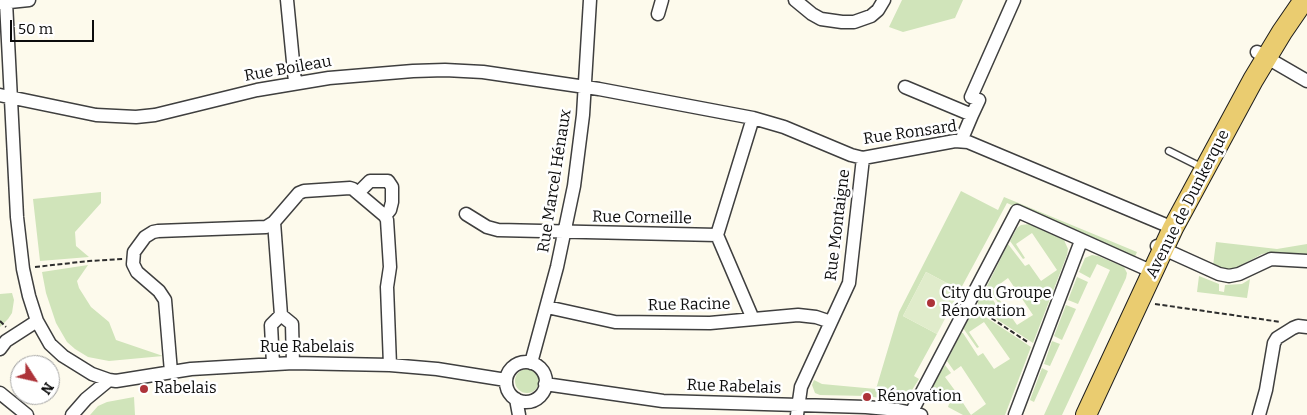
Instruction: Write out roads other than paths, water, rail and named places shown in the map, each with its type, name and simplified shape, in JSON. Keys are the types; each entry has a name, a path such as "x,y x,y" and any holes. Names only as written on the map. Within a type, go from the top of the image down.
{"main road":[{"name":"Avenue de Dunkerque","path":"1075,415 1200,166 1291,0"},
{"name":"Avenue de Dunkerque","path":"1262,54 1304,0"},
{"name":"Avenue de Dunkerque","path":"1086,415 1138,302 1148,270"}],"street":[{"path":"29,0 3,2 5,96 17,217 28,296 37,321 50,344 63,356 83,369 109,380 72,415"},
{"path":"287,0 295,82"},
{"name":"Rue Marcel Hénaux","path":"532,363 566,232 579,150 590,0"},
{"path":"658,14 662,0"},
{"path":"795,0 821,19 842,22 854,22 871,16 878,10 884,0"},
{"path":"961,140 979,100 971,97 1014,0"},
{"path":"1262,54 1307,81"},
{"name":"Rue Boileau","path":"5,96 96,115 136,117 155,115 295,82 357,75 445,70 503,74 584,87"},
{"name":"Rue Ronsard","path":"584,87 753,118 784,127 851,155 863,158 961,140 975,144 1169,226"},
{"path":"905,87 972,116"},
{"path":"753,118 717,235 753,319"},
{"name":"Rue Montaigne","path":"797,410 801,387 849,283 863,158"},
{"path":"358,193 370,181 388,181 392,187 392,202 390,210 385,216"},
{"path":"171,372 165,300 159,291 137,272 132,259 136,247 145,237 153,232 261,228 274,222 299,193 304,191 350,188 385,216 387,220 390,267 387,287 390,365"},
{"path":"914,414 968,303 1017,211 1148,270"},
{"name":"Rue Corneille","path":"466,214 487,227 498,230 717,235"},
{"path":"274,222 281,315 292,324 293,363"},
{"path":"1015,415 1081,241"},
{"path":"1159,247 1224,276 1239,274 1271,259 1307,261"},
{"name":"Rue Racine","path":"547,307 615,322 710,323 798,315 816,317 831,322"},
{"path":"273,364 271,325 281,315"},
{"path":"0,349 6,341 37,321"},
{"path":"1259,415 1269,376 1273,348 1277,338 1293,328 1305,326"},
{"path":"516,400 532,401 540,396 546,384 542,371 532,363 523,362 515,365 509,371 506,380 508,391 516,400 519,415"},
{"name":"Rue Rabelais","path":"109,380 142,378 171,372 293,363 390,365 438,369 506,380"},
{"name":"Rue Rabelais","path":"546,384 672,401 797,410 866,407 914,414"},
{"path":"0,392 27,415"},
{"path":"525,415 532,401"}],"lane":[{"path":"1169,151 1200,166"}],"place":[{"name":"City du Groupe Rénovation","path":"931,303"},
{"name":"Rabelais","path":"144,389"},
{"name":"Rénovation","path":"867,397"}]}
